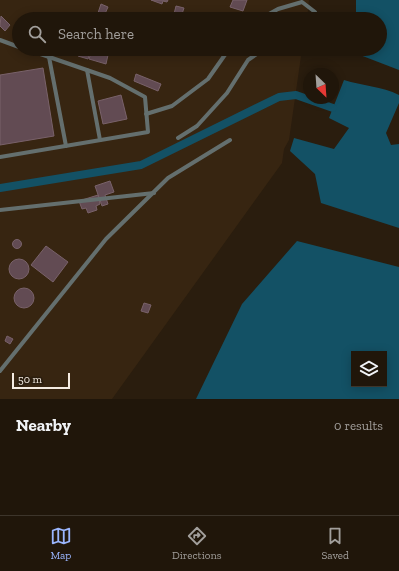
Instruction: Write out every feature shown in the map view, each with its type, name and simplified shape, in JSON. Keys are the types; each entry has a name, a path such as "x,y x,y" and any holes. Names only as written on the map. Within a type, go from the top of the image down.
{"lane":[{"path":"273,12 302,2 315,12"},
{"path":"0,40 12,44"},
{"path":"0,157 148,132 145,97 110,78 46,56"},
{"path":"146,114 172,106 208,80 224,56"},
{"path":"178,138 197,126 227,93 248,60 254,56"},
{"path":"49,57 66,146"},
{"path":"87,70 100,140"},
{"path":"0,372 106,239 168,178 230,140"},
{"path":"0,210 154,193"}],"shaded area":[{"path":"0,0 309,0 308,12 12,12 12,56 301,56 289,140 284,149 282,163 112,399 0,399"}],"water":[{"path":"356,0 399,0 399,70 363,56 387,56 387,12 356,12"},
{"path":"344,80 386,90 399,95 399,103 386,133 391,145 399,144 399,228 321,203 315,174 290,151 294,138 334,149 349,128 329,118 335,104 339,104 339,93"},
{"path":"297,241 399,267 399,399 196,399 242,304"}],"building":[{"path":"151,0 168,0 167,2 163,1 162,4"},
{"path":"233,0 247,0 243,11 230,7"},
{"path":"101,4 108,7 106,12 98,12"},
{"path":"176,6 184,8 183,12 174,12"},
{"path":"1,16 10,25 5,31 0,26"},
{"path":"78,56 89,56 88,59"},
{"path":"90,56 108,56 106,64 89,59"},
{"path":"43,68 54,136 0,145 0,75"},
{"path":"136,74 161,84 158,91 134,81"},
{"path":"121,95 127,119 103,124 98,101"},
{"path":"110,181 114,192 105,195 108,204 102,206 95,186"},
{"path":"98,195 100,204 96,206 97,210 88,213 86,208 82,209 79,201"},
{"path":"15,240 19,240 21,244 19,248 15,248 13,246 13,242"},
{"path":"46,246 68,262 53,282 31,265"},
{"path":"15,259 23,259 29,265 29,273 23,279 15,279 9,273 9,265"},
{"path":"20,288 28,288 34,294 34,302 28,308 20,308 14,302 14,294"},
{"path":"144,303 151,305 148,313 141,311"},
{"path":"7,336 13,339 10,344 5,341"}],"waterway":[{"path":"0,188 141,165 279,97 296,95 333,108"}]}
